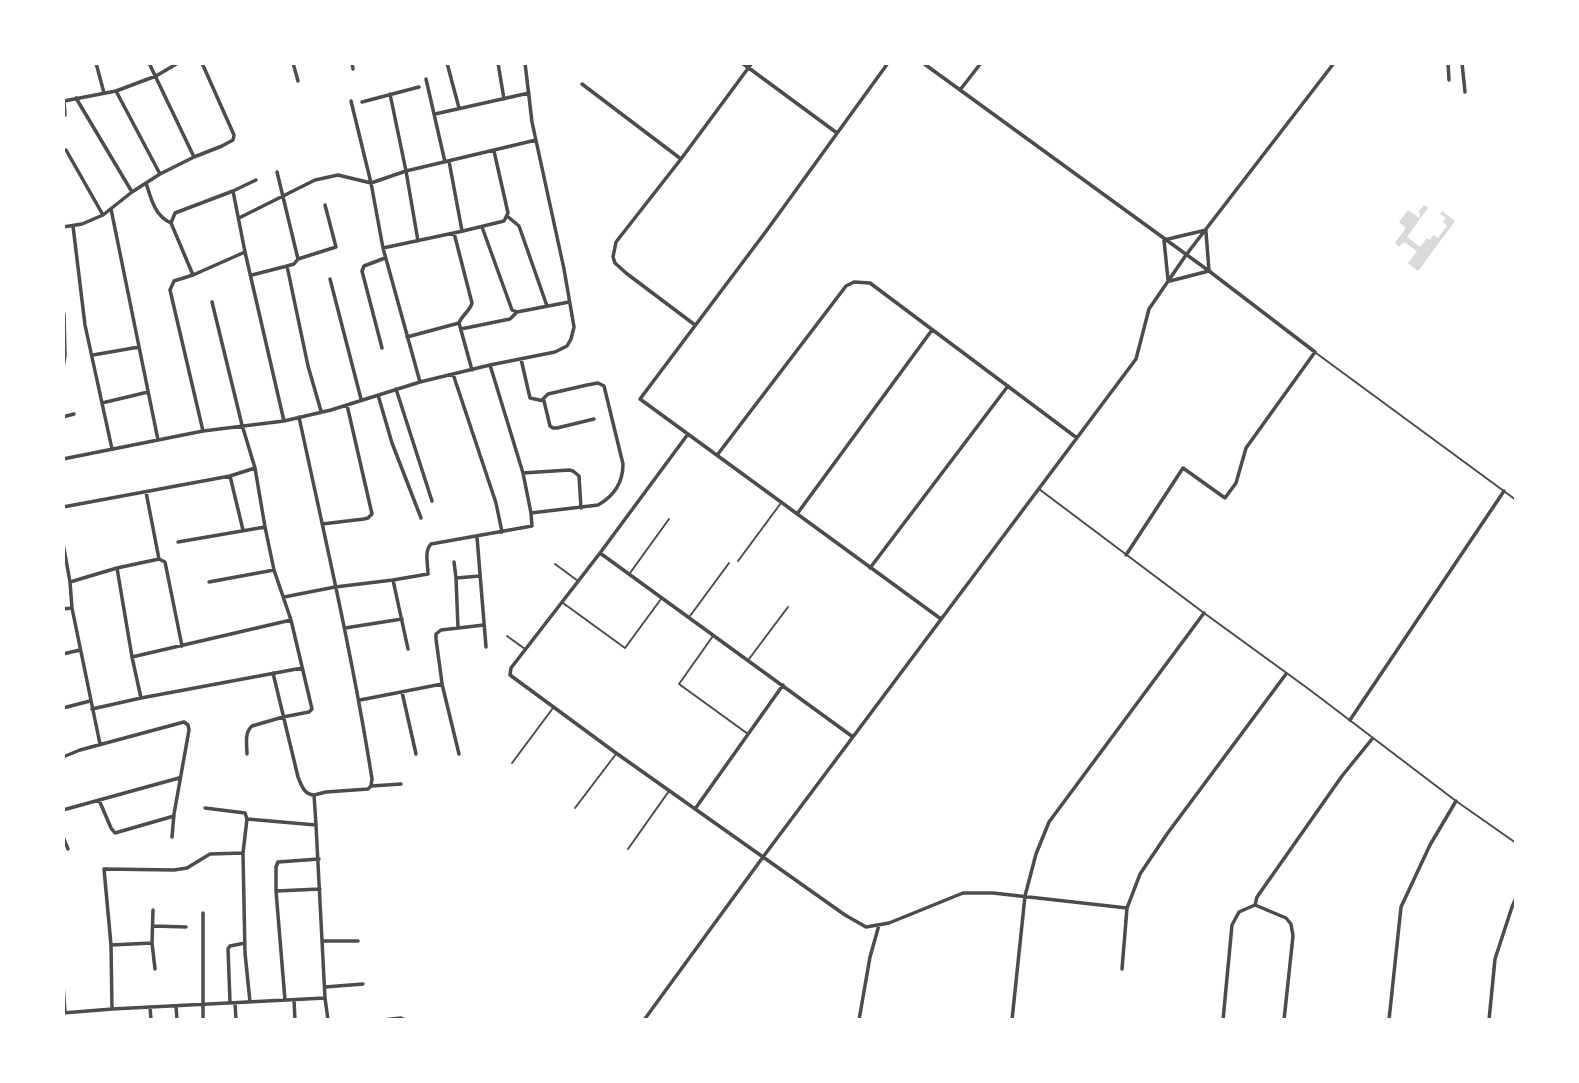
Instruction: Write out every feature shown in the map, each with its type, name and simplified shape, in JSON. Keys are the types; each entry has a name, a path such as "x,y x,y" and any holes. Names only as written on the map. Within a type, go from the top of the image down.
{"street":[{"path":"96,63 104,93"},
{"path":"149,63 194,156"},
{"path":"65,115 63,100 116,91 156,76 178,63"},
{"path":"63,228 103,215 160,174 233,140 234,135 202,63"},
{"path":"293,63 298,81"},
{"path":"352,63 353,69"},
{"path":"447,63 459,108"},
{"path":"498,63 504,99"},
{"path":"63,458 203,431 284,421 420,382 555,352 567,346 574,327 532,122 525,63"},
{"path":"742,63 750,65 838,133"},
{"path":"888,63 640,399 941,619"},
{"path":"923,63 1209,271 1315,352 1246,448 1236,483 1225,498 1183,468 1126,555"},
{"path":"960,90 981,63"},
{"path":"644,1020 1136,359 1149,309 1186,255 1334,63"},
{"path":"1448,63 1449,80"},
{"path":"1462,63 1465,92"},
{"path":"695,325 615,263 613,257 616,242 750,65"},
{"path":"426,79 463,231"},
{"path":"582,84 681,159"},
{"path":"362,102 419,87"},
{"path":"116,91 160,174"},
{"path":"435,114 529,93"},
{"path":"390,94 418,241"},
{"path":"76,98 132,192"},
{"path":"351,101 371,183 385,258 420,382"},
{"path":"239,218 315,180 338,176 371,183 406,171 536,140"},
{"path":"66,150 103,215"},
{"path":"383,248 504,220 508,213 494,151"},
{"path":"277,172 298,259"},
{"path":"171,223 175,214 256,180"},
{"path":"146,183 159,214 171,223 193,275"},
{"path":"233,191 284,421"},
{"path":"251,275 294,264 298,259 336,247 325,205"},
{"path":"111,209 158,440"},
{"path":"507,216 520,226 547,306"},
{"path":"73,226 85,325 112,449"},
{"path":"482,227 512,310 517,312"},
{"path":"1164,240 1206,230"},
{"path":"1206,230 1209,271"},
{"path":"454,233 472,303 459,323 472,369"},
{"path":"1164,240 1168,282"},
{"path":"203,431 170,290 174,281 245,252"},
{"path":"382,348 362,267 385,258"},
{"path":"287,266 308,366 322,412"},
{"path":"1168,282 1209,271"},
{"path":"330,279 362,400"},
{"path":"718,454 846,286 854,282 870,283 1077,438"},
{"path":"212,302 255,468 274,570 290,620 312,709 249,729 247,754"},
{"path":"461,329 510,319 517,312 569,302"},
{"path":"63,367 64,314"},
{"path":"407,337 459,323"},
{"path":"797,514 932,330"},
{"path":"92,356 139,347"},
{"path":"521,359 531,399 542,400"},
{"path":"283,597 428,573 427,553 431,544 530,528 533,525 523,472 490,365"},
{"path":"453,374 496,503 502,533"},
{"path":"531,513 598,505 615,491 623,474 623,464 604,386 598,383 587,385 548,394 542,400"},
{"path":"870,568 1008,386"},
{"path":"397,389 432,501"},
{"path":"101,403 148,392"},
{"path":"378,395 392,443 421,518"},
{"path":"542,400 552,428 594,419"},
{"path":"322,524 364,519 372,514 347,405"},
{"path":"63,416 74,414"},
{"path":"299,417 360,700 371,786"},
{"path":"688,434 512,668 510,675 695,809 866,927 889,923 963,893 1025,896 1127,908"},
{"path":"63,507 230,476 255,468"},
{"path":"523,472 573,471 579,476 581,508"},
{"path":"230,476 243,530"},
{"path":"1350,720 1504,491"},
{"path":"146,492 159,559"},
{"path":"178,542 265,527"},
{"path":"477,537 486,647"},
{"path":"63,543 72,607 100,745"},
{"path":"600,552 854,737"},
{"path":"70,582 117,568 163,559 182,646"},
{"path":"454,562 458,628"},
{"path":"117,568 141,698"},
{"path":"209,582 274,570"},
{"path":"456,579 480,576"},
{"path":"393,580 408,649"},
{"path":"63,609 72,607"},
{"path":"1012,1020 1025,896 1036,854 1049,822 1204,613"},
{"path":"132,657 290,620"},
{"path":"345,628 402,620"},
{"path":"459,754 442,684 436,634 441,630 484,625"},
{"path":"63,654 80,650"},
{"path":"92,709 302,668"},
{"path":"273,673 298,777 306,792 314,795 401,784"},
{"path":"1122,969 1127,908 1140,874 1286,674"},
{"path":"360,700 442,684"},
{"path":"695,809 783,685"},
{"path":"402,692 416,754"},
{"path":"63,708 90,701"},
{"path":"63,757 184,722 189,730 172,837"},
{"path":"1255,905 1257,897 1342,776 1372,739"},
{"path":"63,810 180,778"},
{"path":"314,795 328,1020"},
{"path":"99,800 111,828 116,833 174,816"},
{"path":"1389,1020 1401,907 1430,845 1456,801"},
{"path":"205,807 241,811 247,819 243,853 244,943 250,1002"},
{"path":"247,819 316,825"},
{"path":"63,837 68,849"},
{"path":"112,1009 104,869 174,870 187,868 210,854 243,853"},
{"path":"285,1000 276,867 278,863 319,859"},
{"path":"276,891 320,889"},
{"path":"1489,1020 1495,959 1516,898"},
{"path":"1223,1020 1232,925 1239,912 1255,905 1286,918 1291,924 1293,936 1284,1020"},
{"path":"153,910 152,943 155,969"},
{"path":"203,913 203,1020"},
{"path":"859,1020 870,957 879,925"},
{"path":"153,926 186,927"},
{"path":"323,941 358,941"},
{"path":"110,945 152,943"},
{"path":"236,1020 229,949 230,946 244,943"},
{"path":"63,984 64,1013 325,998"},
{"path":"325,987 363,984"},
{"path":"294,1000 295,1020"},
{"path":"176,1006 177,1020"},
{"path":"150,1007 152,1020"},
{"path":"383,1020 406,1020"}],"lane":[{"path":"1315,352 1516,500"},
{"path":"1038,489 1372,739 1516,843"},
{"path":"738,561 782,502"},
{"path":"629,573 669,519"},
{"path":"689,617 729,563"},
{"path":"555,564 578,581"},
{"path":"562,602 625,648 663,598"},
{"path":"748,660 788,607"},
{"path":"714,635 679,684 748,734"},
{"path":"507,636 526,650"},
{"path":"512,763 554,707"},
{"path":"575,808 616,753"},
{"path":"628,849 670,790"}],"shaded area":[{"path":"1424,205 1428,208 1407,237 1420,247 1433,235 1438,238 1447,226 1443,222 1446,218 1440,214 1442,211 1455,221 1418,271 1408,263 1417,251 1404,242 1399,247 1395,243 1406,228 1399,222 1408,210 1419,218 1421,214 1418,212"}]}
